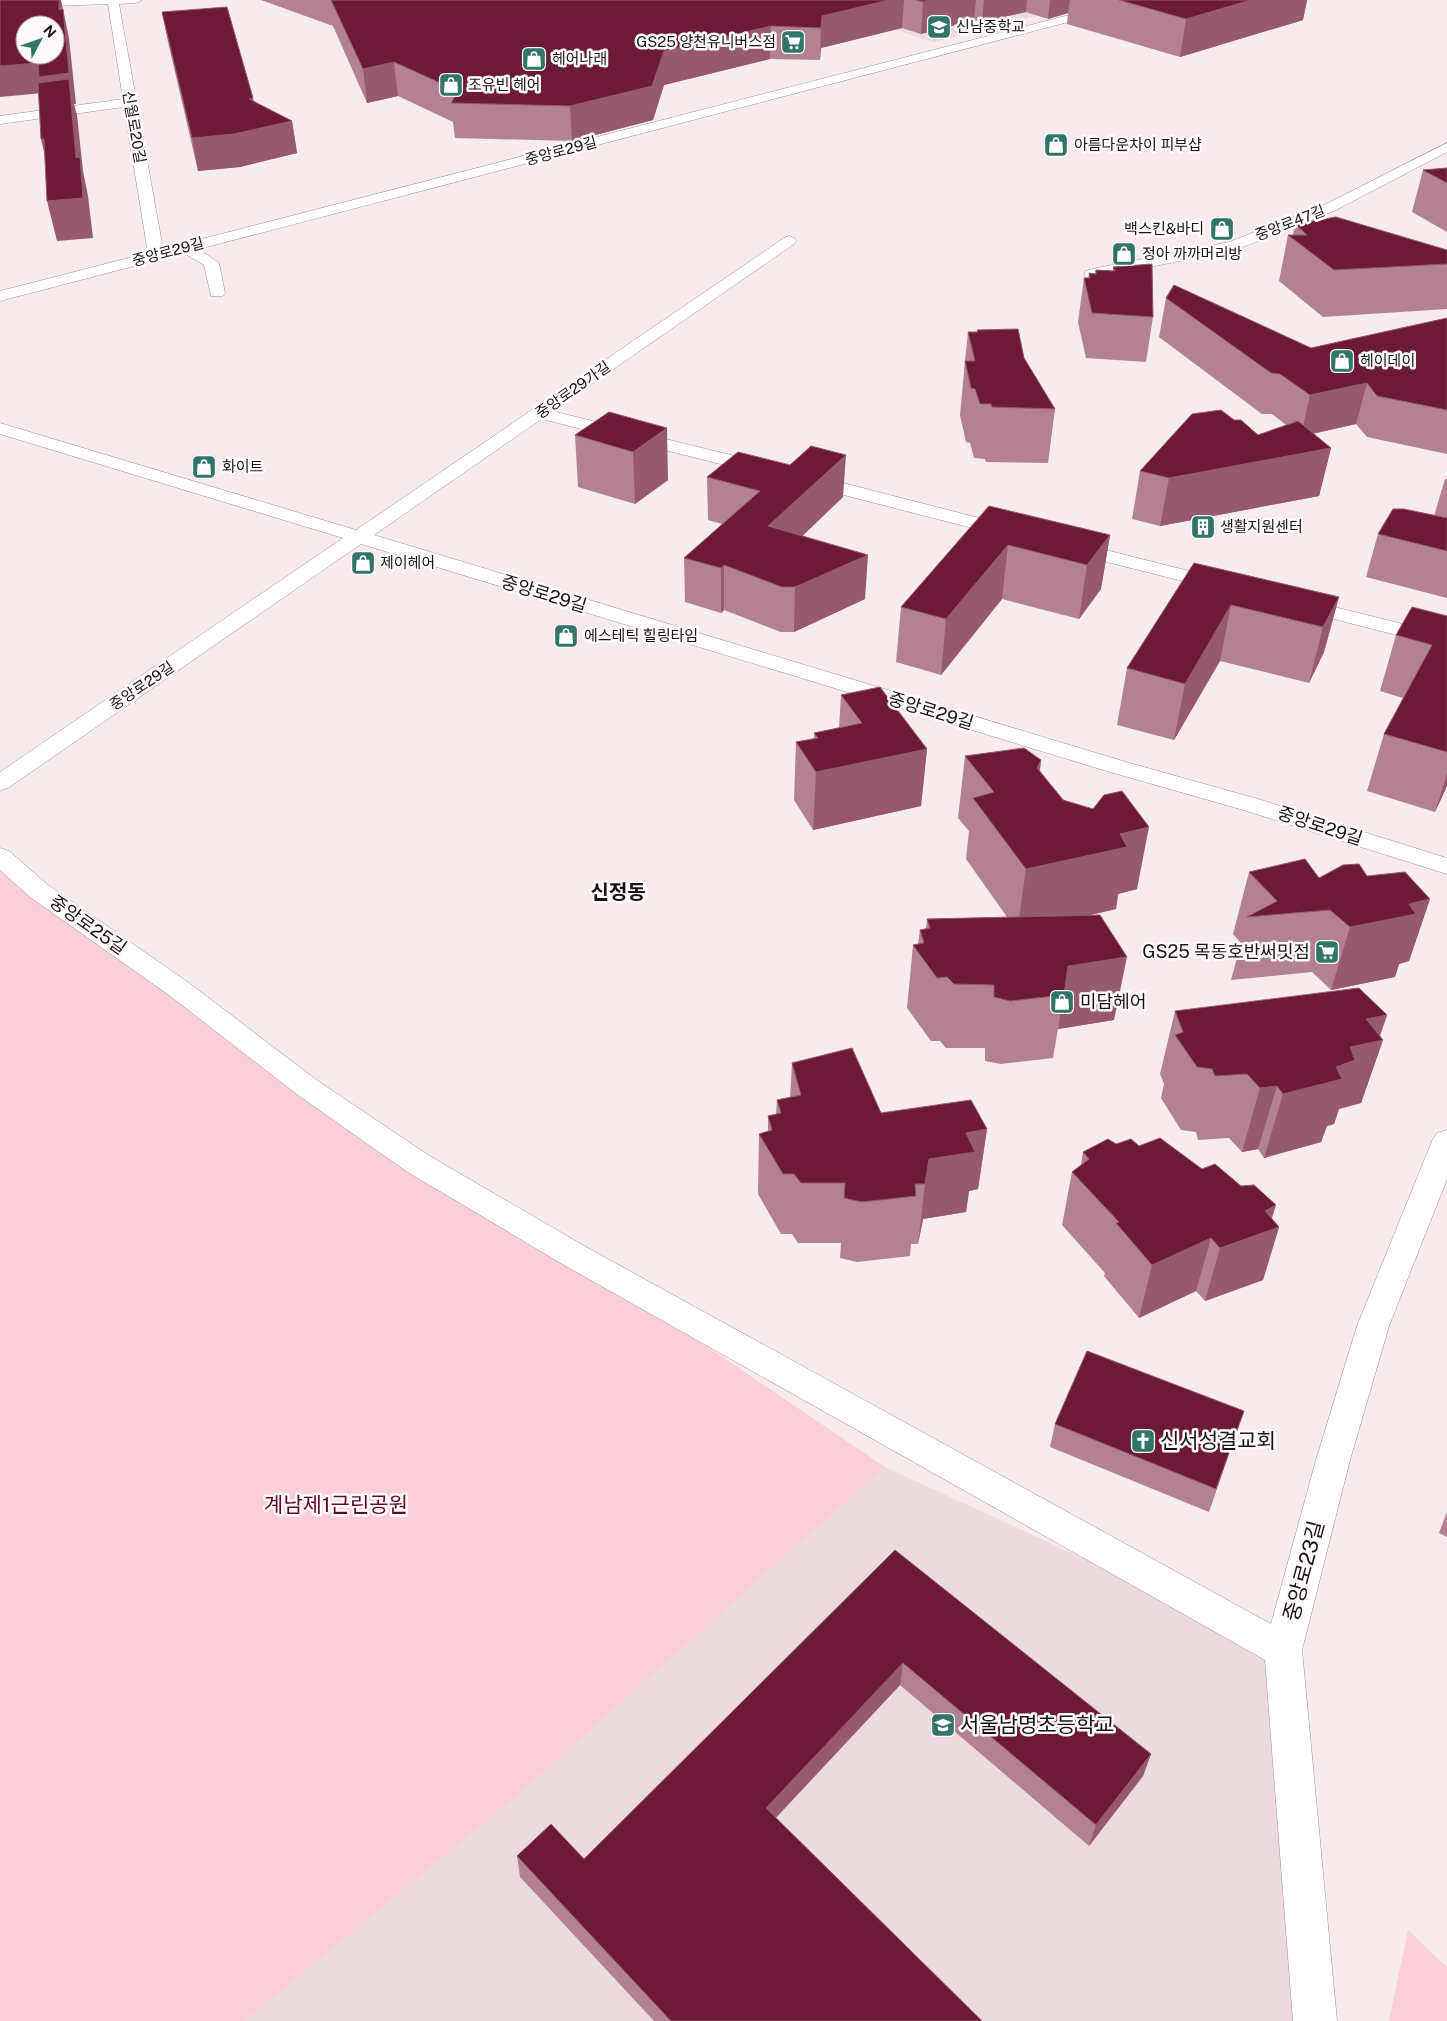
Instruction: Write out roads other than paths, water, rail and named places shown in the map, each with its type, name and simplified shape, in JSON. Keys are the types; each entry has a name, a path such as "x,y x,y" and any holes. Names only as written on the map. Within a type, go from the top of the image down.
{"street":[{"name":"신월로20길","path":"114,0 156,255"},
{"path":"0,5 136,0"},
{"name":"중앙로29길","path":"0,296 1114,6 1111,0"},
{"path":"0,120 130,102"},
{"name":"중앙로47길","path":"1092,274 1232,246 1329,208 1447,148"},
{"name":"중앙로29가길","path":"358,538 789,241"},
{"path":"186,248 211,263 216,293"},
{"path":"540,413 1032,537"},
{"name":"중앙로29길","path":"0,428 1118,767 1248,804 1447,866"},
{"name":"중앙로29길","path":"0,783 358,538"},
{"path":"1051,542 1244,591"},
{"path":"1283,601 1447,642"},
{"name":"중앙로25길","path":"0,856 39,891 179,989 308,1088 417,1163 575,1256 1283,1650"},
{"name":"중앙로23길","path":"1315,2021 1283,1650 1333,1460 1373,1326 1447,1140"}],"place":[{"name":"신남중학교","path":"939,27"},
{"name":"GS25 양천유니버스점","path":"793,42"},
{"name":"헤어나래","path":"534,59"},
{"name":"조유빈 헤어","path":"451,85"},
{"name":"아름다운차이 피부샵","path":"1056,145"},
{"name":"백스킨&바디","path":"1222,229"},
{"name":"정아 까까머리방","path":"1124,254"},
{"name":"헤이데이","path":"1342,361"},
{"name":"화이트","path":"204,467"},
{"name":"생활지원센터","path":"1203,527"},
{"name":"제이헤어","path":"363,563"},
{"name":"에스테틱 힐링타임","path":"566,636"},
{"name":"GS25 목동호반써밋점","path":"1327,952"},
{"name":"미담헤어","path":"1062,1002"},
{"name":"신서성결교회","path":"1143,1441"},
{"name":"서울남명초등학교","path":"943,1725"}],"district":[{"name":"신정동","path":"618,892"}],"park label":[{"name":"계남제1근린공원","path":"336,1505"}]}
